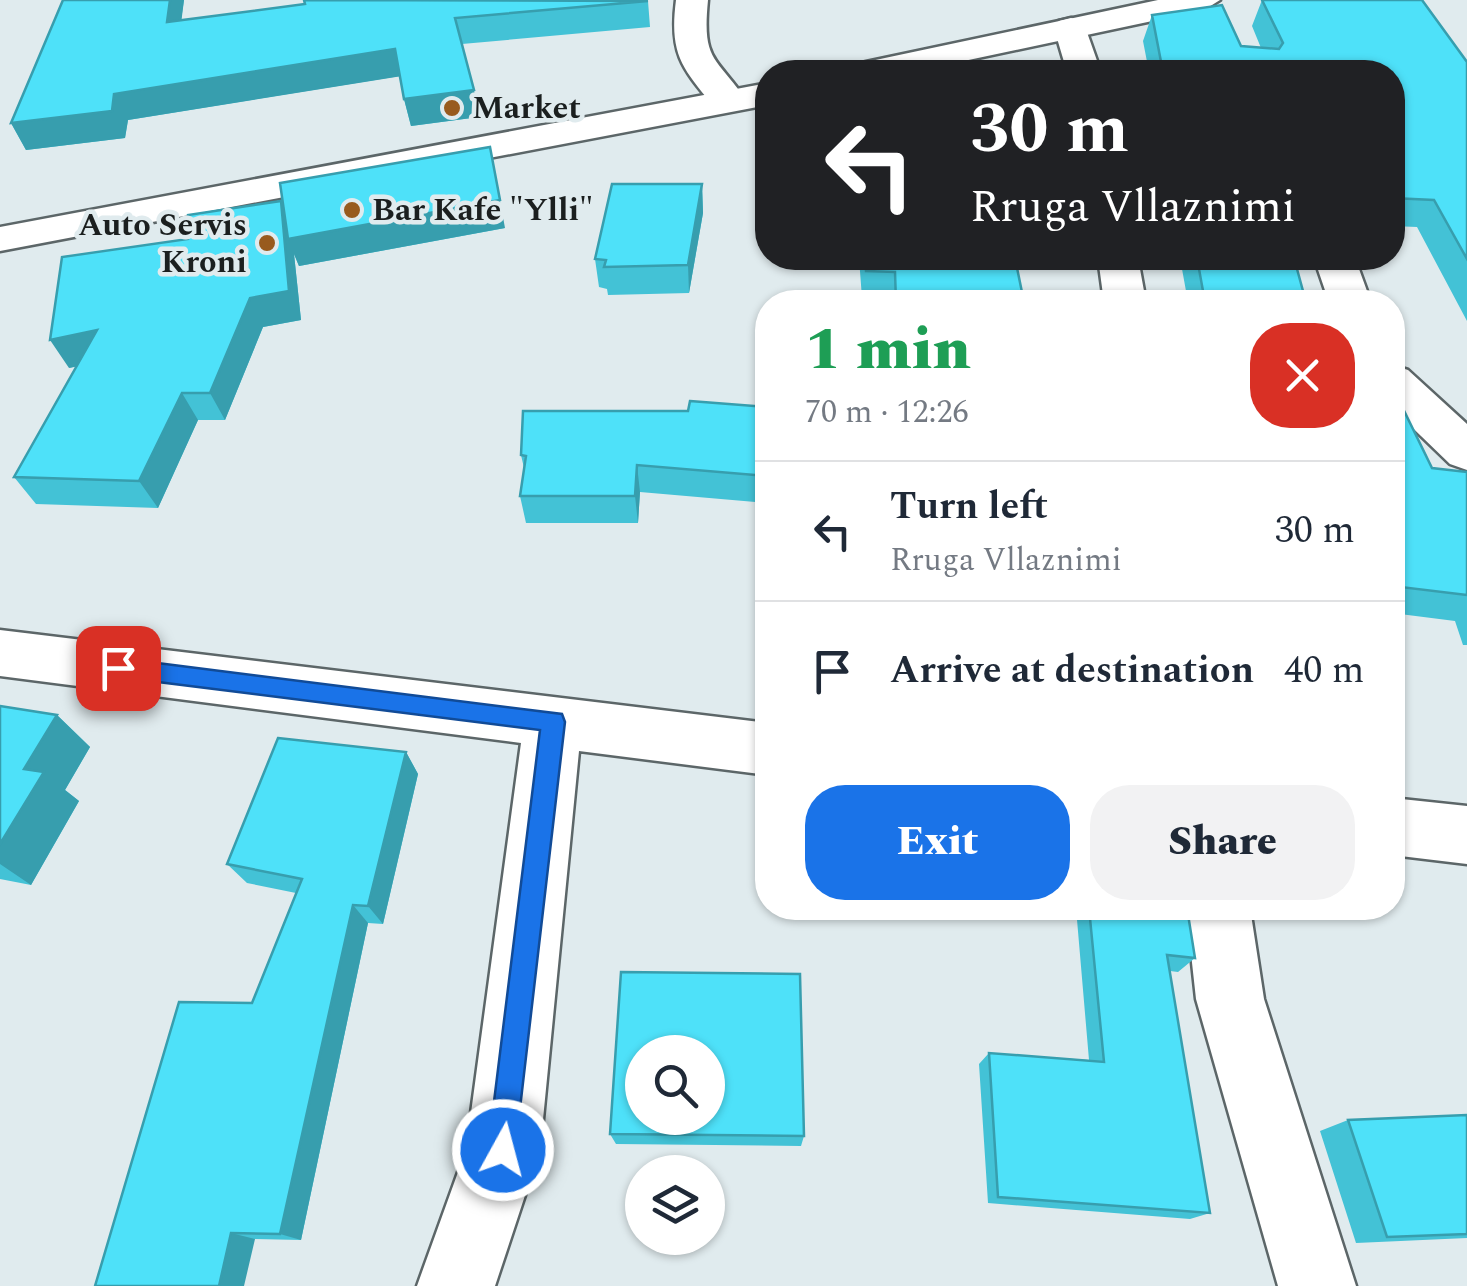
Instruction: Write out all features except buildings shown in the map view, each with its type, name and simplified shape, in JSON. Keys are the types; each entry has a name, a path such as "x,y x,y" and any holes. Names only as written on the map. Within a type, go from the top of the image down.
{"street":[{"path":"692,0 688,30 691,62 728,101"},
{"path":"922,60 1071,28 1214,6"},
{"path":"1071,28 1080,60"},
{"path":"0,239 302,186 755,96"},
{"path":"1405,393 1467,452"},
{"path":"0,653 755,746"},
{"path":"456,1286 503,1150 553,722"},
{"path":"1405,828 1467,835"},
{"path":"1220,920 1230,998 1317,1286"}],"place":[{"name":"Market","path":"452,108"},
{"name":"Bar Kafe \"Ylli\"","path":"352,210"},
{"name":"Auto Servis Kroni","path":"267,243"}],"route":[{"path":"118,668 553,722 503,1150"}]}
